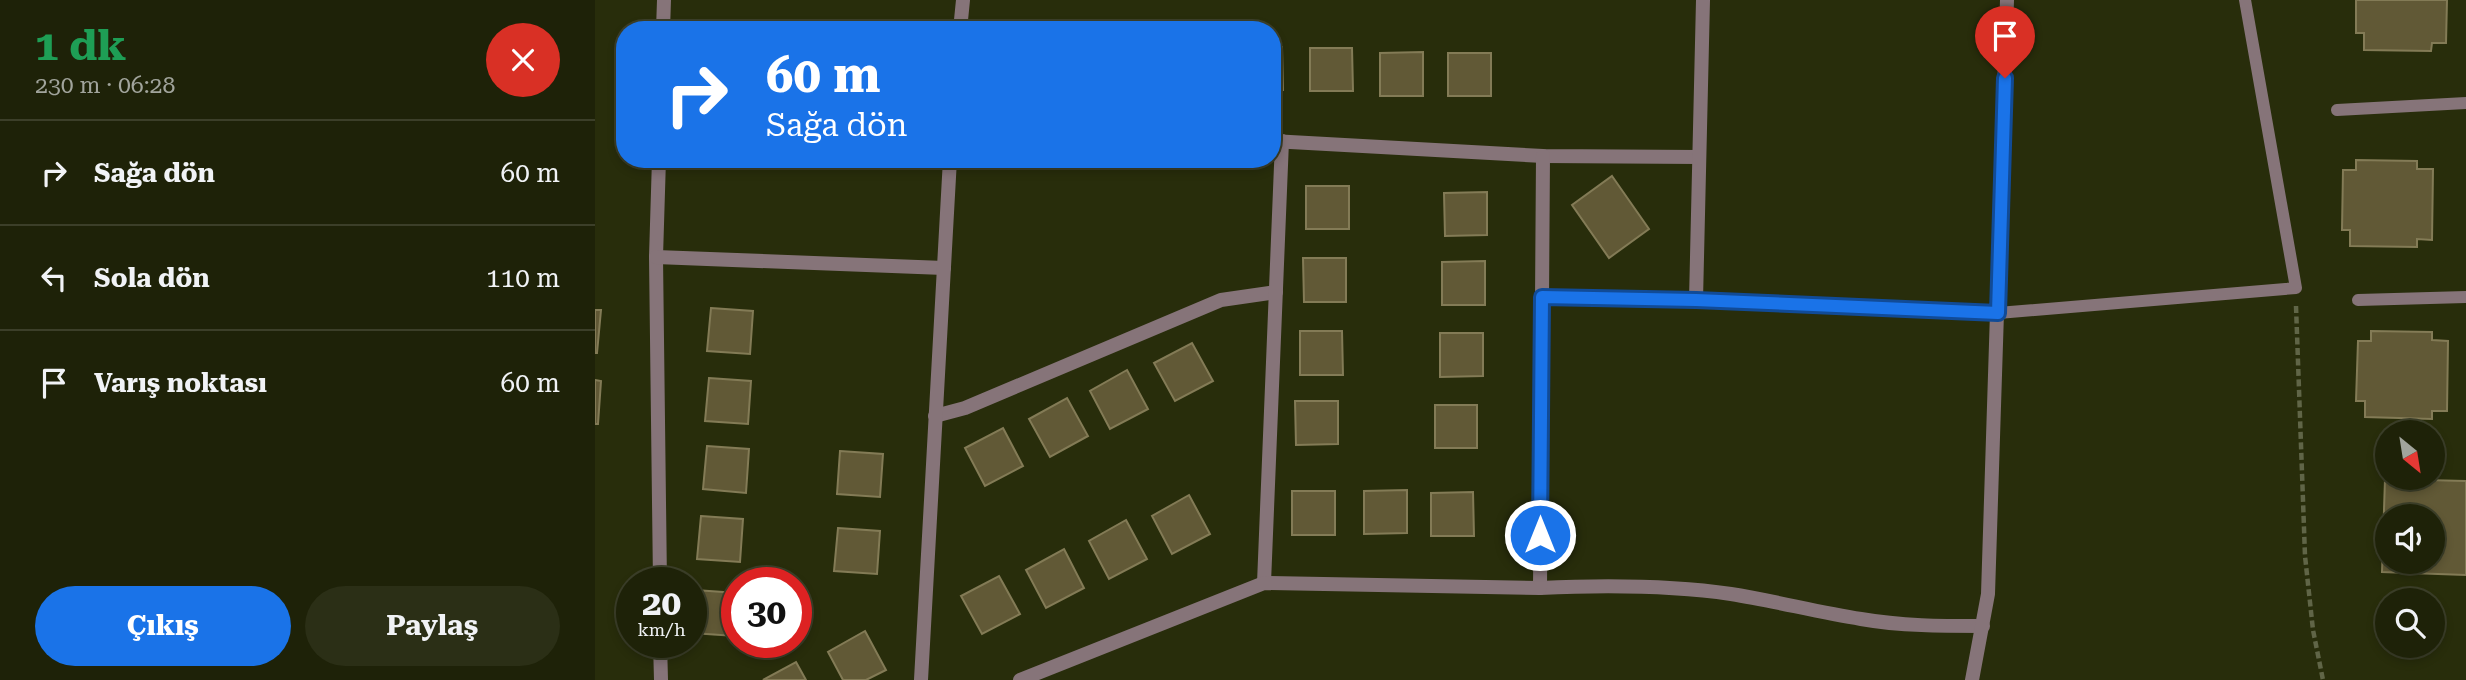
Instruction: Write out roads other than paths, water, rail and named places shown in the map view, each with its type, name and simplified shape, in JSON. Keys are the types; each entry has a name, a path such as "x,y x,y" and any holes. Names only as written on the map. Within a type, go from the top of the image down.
{"street":[{"path":"663,21 664,0"},
{"path":"961,21 963,0"},
{"path":"1696,300 1703,0"},
{"path":"1972,680 1987,593 2007,0"},
{"path":"1281,141 1543,156 1699,157"},
{"path":"1540,588 1543,156"},
{"path":"659,168 656,257 660,567"},
{"path":"921,680 950,168"},
{"path":"1264,583 1276,292 1277,168"},
{"path":"656,257 944,268"},
{"path":"936,416 965,408 1221,300 1276,292"},
{"path":"1542,297 1696,300 1998,313"},
{"path":"1020,680 1264,583 1540,588 1635,586 1683,589 1772,601 1862,619 1909,625 1983,626"},
{"path":"660,658 661,680"}],"lane":[{"path":"1998,313 2296,288 2245,0"},
{"path":"2337,110 2466,103"},
{"path":"2358,300 2466,297"}]}
